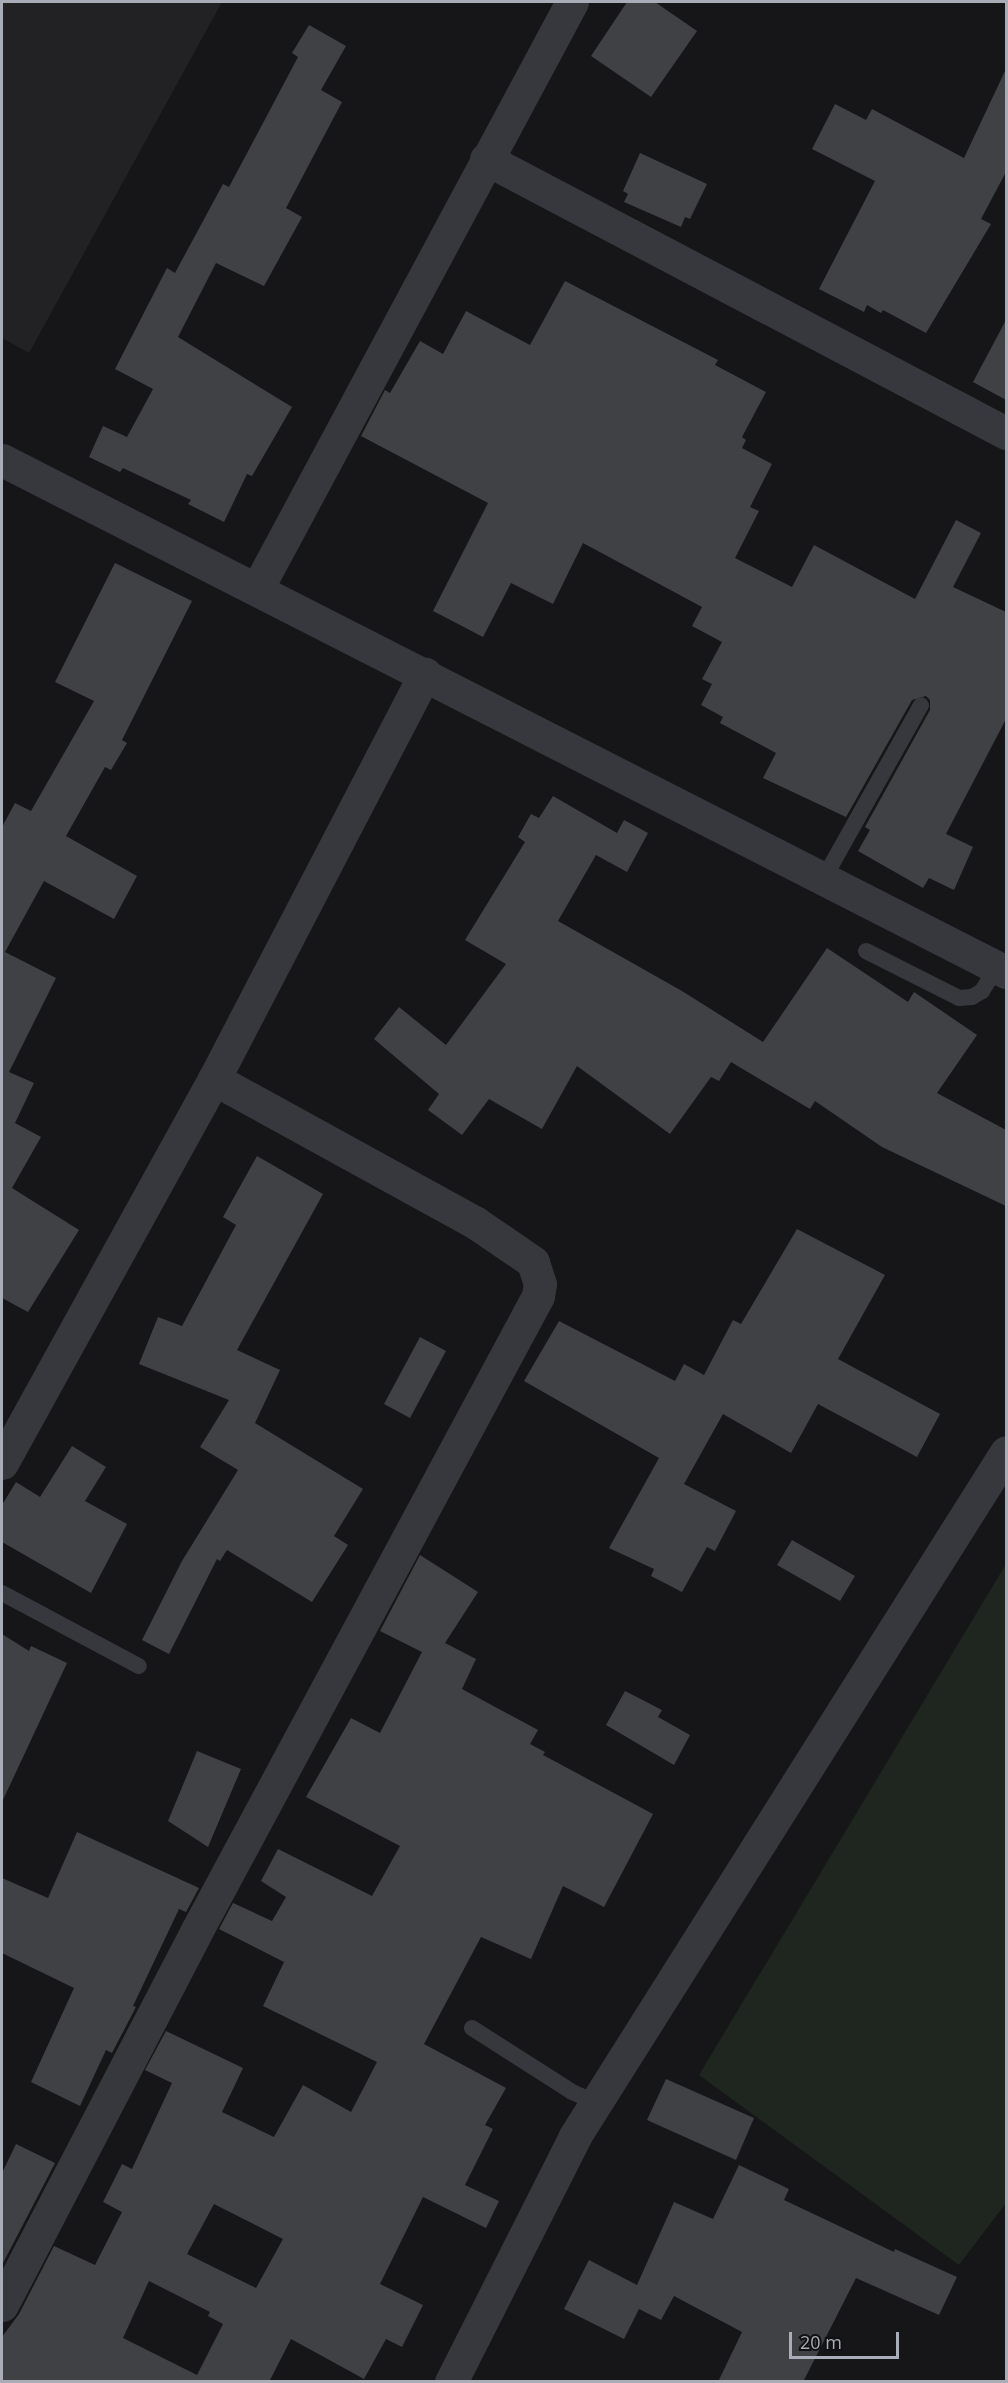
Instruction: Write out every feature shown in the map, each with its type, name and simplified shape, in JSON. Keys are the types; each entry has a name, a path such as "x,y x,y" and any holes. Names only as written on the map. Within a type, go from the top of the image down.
{"street":[{"path":"258,587 572,2"},
{"path":"486,159 1006,433"},
{"path":"2,460 258,587 1002,970"},
{"path":"2,1463 214,1079 425,674"},
{"path":"2,2306 212,1901 538,1296 540,1273 528,1257 476,1223 214,1079"},
{"path":"451,2382 595,2102 1006,1452"}],"lane":[{"path":"824,878 921,705"},
{"path":"866,951 959,998 982,991 1002,970"},
{"path":"2,1593 139,1666"},
{"path":"472,2028 572,2092 595,2102"}],"shaded area":[{"path":"2,2 222,2 29,353 2,338"},
{"path":"1006,1564 1006,2203 959,2265 699,2075"}],"building":[{"path":"627,2 655,2 697,31 651,97 591,56"},
{"path":"309,25 346,46 321,90 342,102 286,208 302,217 264,286 216,263 178,337 292,407 252,476 247,474 224,522 188,504 191,500 123,468 120,472 89,457 103,426 127,437 153,389 115,369 167,268 175,273 223,184 229,187 298,57 292,53"},
{"path":"1006,69 1006,172 981,219 991,224 926,333 883,310 881,313 867,305 864,312 819,289 875,181 812,149 835,104 866,120 872,109 964,158"},
{"path":"640,153 707,184 690,219 685,217 681,227 624,202 628,194 623,191"},
{"path":"565,281 718,360 715,365 766,392 742,437 746,440 742,448 772,464 750,507 759,511 735,558 792,587 814,545 915,599 956,520 981,533 953,587 1006,612 1006,719 946,834 973,847 954,890 929,878 923,888 858,851 870,830 865,827 930,710 930,700 926,696 912,700 846,817 763,778 776,753 720,723 723,717 701,705 712,684 702,679 722,642 692,626 702,607 583,543 553,604 511,583 483,637 433,611 488,503 361,436 385,390 390,393 420,341 443,354 466,311 530,345"},
{"path":"1006,320 1006,400 973,382"},
{"path":"115,563 192,601 122,740 127,743 111,770 105,767 66,836 137,876 114,919 44,881 5,952 56,978 9,1072 34,1083 15,1123 41,1137 12,1188 79,1230 28,1312 2,1298 2,827 15,803 31,811 94,701 55,682"},
{"path":"553,796 617,833 624,820 648,833 627,872 596,855 558,921 682,991 763,1042 827,948 908,1002 914,992 977,1035 937,1093 1006,1130 1006,1206 882,1147 815,1101 810,1109 731,1062 719,1081 711,1077 670,1134 577,1066 542,1129 489,1099 462,1135 428,1110 439,1094 374,1039 399,1007 446,1045 506,964 465,940 525,842 518,837 531,814 539,818"},
{"path":"257,1156 323,1194 237,1350 280,1370 255,1423 363,1489 334,1536 348,1545 312,1602 227,1550 220,1561 217,1559 169,1654 142,1640 182,1561 238,1470 200,1447 229,1400 139,1364 158,1317 182,1326 236,1225 223,1217"},
{"path":"797,1229 885,1275 838,1359 940,1414 917,1457 818,1404 791,1453 723,1414 684,1484 736,1511 715,1551 707,1547 682,1592 651,1576 654,1569 609,1548 659,1458 524,1381 559,1321 675,1381 684,1364 704,1375 733,1320 741,1324"},
{"path":"420,1337 446,1351 410,1418 384,1404"},
{"path":"72,1446 106,1467 85,1501 127,1524 91,1593 2,1542 2,1505 16,1482 40,1497"},
{"path":"792,1540 855,1576 840,1601 777,1565"},
{"path":"420,1555 478,1592 445,1643 476,1659 462,1689 538,1730 530,1744 545,1752 543,1755 653,1814 604,1907 563,1886 531,1959 481,1937 424,2044 506,2088 485,2125 493,2129 465,2185 499,2201 486,2228 423,2197 380,2284 423,2305 402,2347 386,2339 364,2379 291,2339 269,2382 2,2381 2,2337 19,2314 54,2246 95,2265 122,2212 103,2202 122,2164 132,2169 172,2083 145,2070 166,2031 243,2068 222,2112 274,2137 303,2085 351,2112 377,2062 263,2006 284,1962 219,1929 233,1903 272,1921 286,1897 261,1881 278,1849 372,1896 400,1846 306,1797 351,1718 380,1733 422,1652 380,1631","holes":["214,2204 283,2239 256,2288 187,2254","149,2281 210,2312 208,2316 223,2324 197,2375 123,2338"]},
{"path":"2,1634 29,1651 31,1646 67,1663 2,1802"},
{"path":"625,1691 662,1710 658,1717 690,1735 674,1765 606,1725"},
{"path":"197,1751 241,1769 208,1847 168,1821"},
{"path":"77,1832 199,1888 186,1912 179,1909 133,2006 136,2007 112,2053 106,2050 80,2106 31,2082 74,1988 2,1953 2,1878 48,1898"},
{"path":"666,2079 754,2118 736,2160 647,2120"},
{"path":"16,2144 55,2163 2,2265 2,2173"},
{"path":"739,2165 789,2189 784,2200 894,2252 895,2249 957,2277 939,2315 856,2278 803,2382 718,2382 742,2332 674,2296 661,2320 639,2309 624,2339 564,2309 589,2260 637,2285 674,2202 713,2219"}]}
